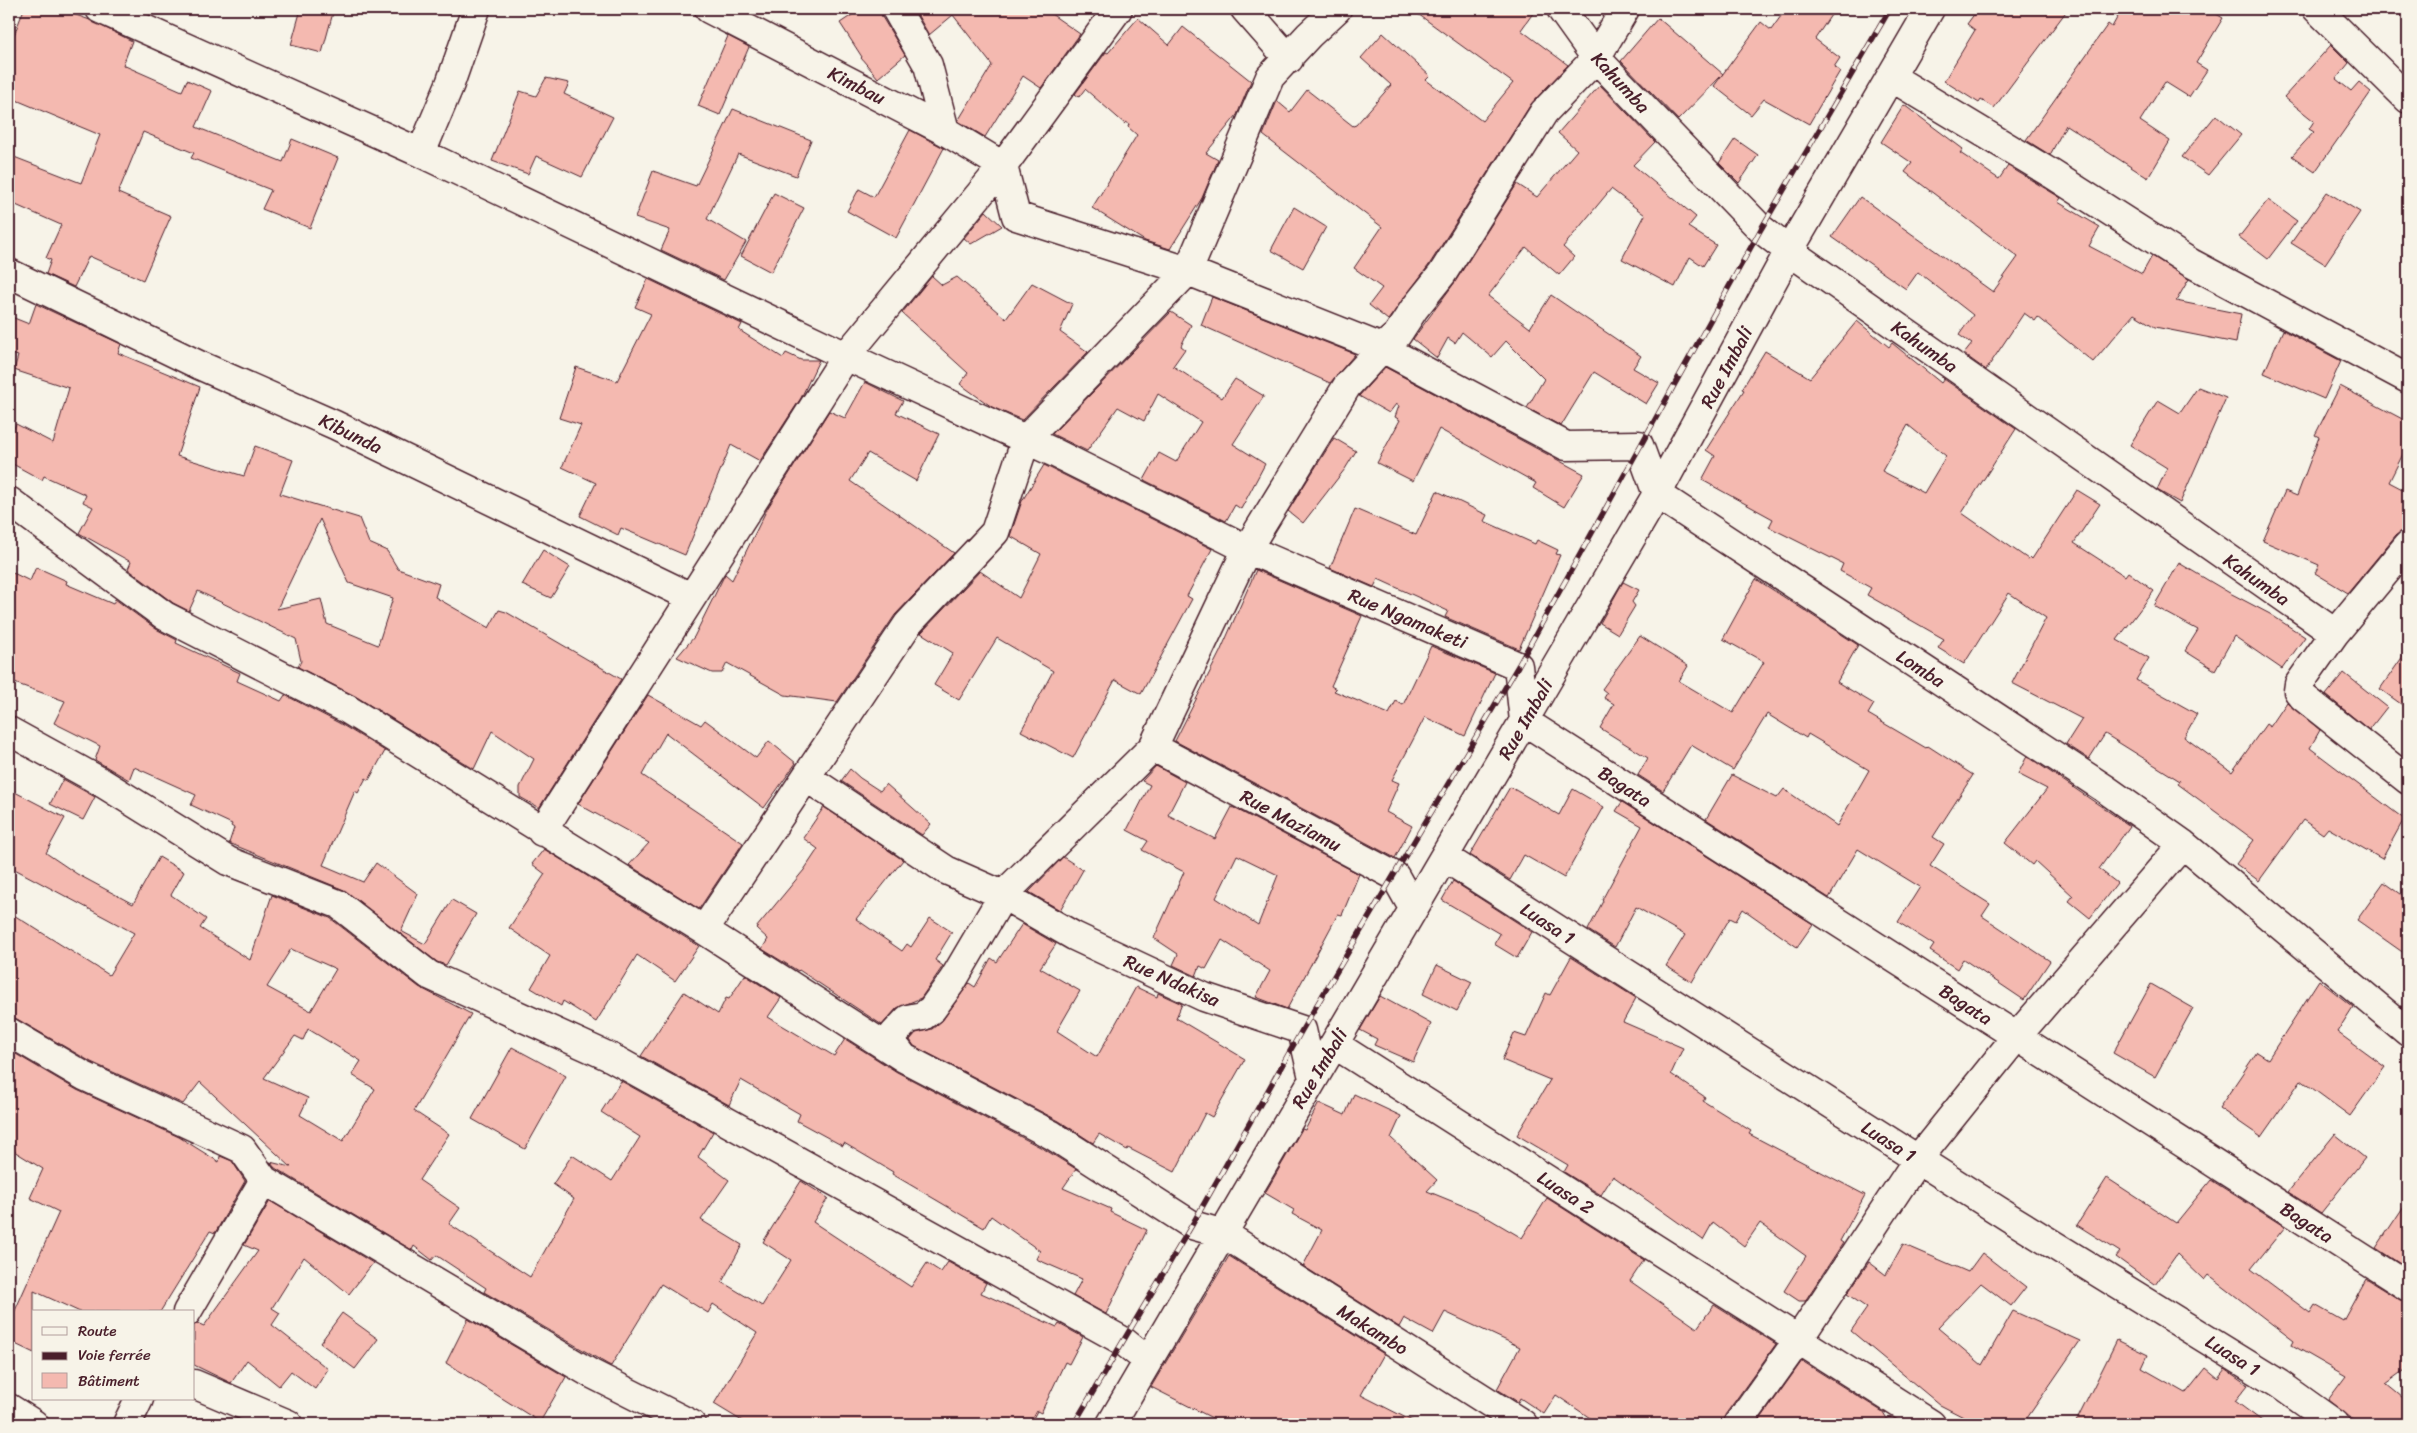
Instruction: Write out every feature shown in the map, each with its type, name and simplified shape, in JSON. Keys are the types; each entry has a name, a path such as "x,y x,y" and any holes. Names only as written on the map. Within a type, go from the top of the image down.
{"street":[{"path":"100,9 421,154 846,356 1026,439 1247,549"},
{"path":"421,154 450,84 476,9"},
{"name":"Kimbau","path":"709,9 945,131 1002,166"},
{"path":"896,9 928,65 945,131"},
{"path":"542,832 846,356 1002,166 1118,9"},
{"path":"1245,9 1289,58"},
{"path":"704,930 908,624 995,532 1026,439 1188,271 1270,77 1309,35 1337,9"},
{"name":"Kahumba","path":"1561,9 1596,58 1761,229 2335,633"},
{"path":"904,1058 894,1045 894,1034 908,1019 923,1016 932,1009 953,980 1004,895 1153,747 1247,549 1347,386 1382,348 1397,335 1414,309 1442,274 1544,112 1596,58 1625,9"},
{"name":"Rue Imbali","path":"1111,1424 1657,494 1789,250 1930,9"},
{"path":"2317,9 2408,100"},
{"path":"1891,77 2052,174 2192,263 2408,379"},
{"path":"1002,166 1016,216 1188,271 1382,348 1566,446 1639,445 1657,494"},
{"name":"Kibunda","path":"9,273 199,365 335,425 691,597"},
{"name":"Lomba","path":"1657,494 2104,788 2183,844 2408,1032"},
{"name":"Makambo","path":"9,501 165,616 347,709 542,832 704,930 904,1058 1052,1135 1192,1225 1224,1234 1523,1424"},
{"path":"2408,545 2335,633 2299,684 2298,691 2302,697 2364,748 2408,780"},
{"name":"Rue Ngamaketi","path":"1247,549 1518,666 1524,721"},
{"name":"Bagata","path":"1524,721 2408,1287"},
{"path":"9,731 96,779 228,861 338,904 429,976 612,1058 1123,1341 1148,1361"},
{"name":"Rue Maziamu","path":"1153,747 1395,876 1413,908"},
{"path":"806,777 946,870 1004,895"},
{"path":"1738,1424 1798,1340 1918,1160 2017,1036 2183,844"},
{"name":"Luasa 1","path":"1444,857 1918,1160 2279,1384 2335,1424"},
{"name":"Rue Ndakisa","path":"1004,895 1074,936 1204,997 1302,1030 1313,1078"},
{"path":"9,1032 84,1076 242,1149 264,1180 590,1373 691,1424"},
{"name":"Luasa 2","path":"1334,1044 1931,1424"},
{"path":"188,1310 264,1180"},
{"path":"195,1384 288,1424"},
{"path":"127,1424 139,1400"},
{"path":"9,1408 34,1424"}],"building":[{"path":"24,9 59,9 90,20 132,41 123,65 182,91 187,80 212,91 196,127 283,162 292,139 338,158 310,228 262,209 271,190 191,158 194,153 143,132 118,193 171,216 143,280 89,256 74,287 46,274 51,260 46,258 61,225 9,202 9,155 81,183 100,135 9,97 9,48"},
{"path":"301,9 334,9 322,53 291,45"},
{"path":"861,9 880,9 882,17 905,55 878,78 861,58 840,23"},
{"path":"914,9 1044,9 1080,34 1041,88 1023,76 985,137 958,121 992,65 953,15 929,35"},
{"path":"1411,9 1536,9 1521,30 1568,65 1531,104 1429,265 1388,320 1369,305 1382,288 1354,268 1382,227 1263,135 1277,101 1290,112 1307,90 1353,126 1356,125 1391,85 1361,58 1383,33 1430,76 1426,80 1482,121 1513,83"},
{"path":"1786,9 1835,9 1815,39 1840,58 1834,67 1840,71 1809,124 1764,99 1751,115 1714,86 1761,22 1771,30"},
{"path":"1978,9 2068,9 1994,108 1981,100 1979,103 1944,81 1975,30 1967,24"},
{"path":"2122,9 2208,9 2223,18 2196,63 2207,70 2189,97 2165,82 2140,121 2170,141 2148,178 2066,125 2050,155 2026,140 2108,24 2112,27"},
{"path":"1138,18 1169,45 1183,27 1251,81 1237,115 1206,153 1218,160 1202,198 1170,249 1145,241 1092,208 1137,135 1128,127 1129,124 1126,122 1125,124 1085,89 1079,97 1075,94 1106,52 1108,53"},
{"path":"1658,18 1723,74 1678,120 1621,61"},
{"path":"728,36 749,47 720,115 698,106"},
{"path":"2331,45 2349,63 2336,79 2351,91 2359,82 2371,92 2315,172 2292,156 2314,132 2309,129 2314,121 2284,97"},
{"path":"546,78 569,83 564,94 613,117 582,177 536,156 528,174 492,161 520,91 536,96"},
{"path":"1600,85 1655,142 1633,165 1696,217 1688,227 1716,245 1703,266 1690,257 1675,287 1622,259 1645,215 1611,189 1563,247 1574,257 1559,275 1526,247 1488,296 1530,328 1551,295 1641,356 1633,368 1659,383 1646,404 1594,372 1561,426 1527,408 1544,379 1506,341 1492,357 1462,332 1455,343 1448,338 1437,358 1413,339 1455,282 1517,184 1537,197 1577,150 1558,133"},
{"path":"1904,105 1963,149 1960,153 1999,179 2008,166 2061,198 2058,202 2100,227 2089,246 2142,274 2152,256 2189,279 2176,301 2241,314 2236,343 2155,327 2134,314 2093,362 2038,317 2035,321 2024,313 1986,370 1964,354 1972,344 1959,335 1973,315 1918,272 1906,289 1832,237 1860,197 1993,292 2018,257 1905,172 1912,163 1881,142"},
{"path":"733,109 811,140 796,176 738,154 707,219 746,242 724,280 661,250 670,230 635,218 653,171 696,186"},
{"path":"2216,115 2241,135 2208,175 2182,157"},
{"path":"910,130 944,148 896,238 847,211 859,189 874,197"},
{"path":"1735,139 1758,155 1739,183 1719,163"},
{"path":"2327,192 2360,212 2325,264 2291,243"},
{"path":"774,193 804,208 771,272 741,256"},
{"path":"2268,200 2297,221 2268,259 2239,237"},
{"path":"1294,207 1326,227 1303,268 1271,250"},
{"path":"986,211 1002,226 971,244 964,238"},
{"path":"932,276 942,285 957,277 1006,319 1032,283 1072,304 1060,332 1088,352 1022,420 992,407 960,384 968,373 902,313"},
{"path":"648,279 742,324 739,330 783,358 786,353 801,360 819,360 801,398 760,461 731,445 685,555 621,528 618,535 580,516 596,483 562,467 581,425 559,418 576,367 617,381 651,314 635,307"},
{"path":"1212,297 1355,354 1330,383 1201,325"},
{"path":"36,304 121,344 118,353 200,387 177,456 244,476 255,446 293,460 280,494 359,518 369,543 387,551 398,569 439,584 435,597 489,628 499,610 506,612 621,679 539,808 520,797 520,787 534,759 492,731 474,769 355,696 298,667 301,661 296,639 198,591 189,611 173,603 128,569 131,562 79,533 93,507 83,502 86,495 44,476 42,480 9,462 9,438 16,424 53,443 69,388 14,370 18,356 9,353 9,316 29,324","holes":["320,519 349,583 393,598 378,645 327,624 321,599 277,609"]},
{"path":"1171,312 1191,325 1181,346 1185,349 1173,366 1222,398 1235,379 1264,396 1233,444 1265,464 1241,509 1235,505 1226,521 1144,480 1159,453 1176,462 1201,422 1158,394 1144,421 1118,407 1087,451 1052,434"},
{"path":"1857,321 1889,347 1892,343 1941,383 1944,379 2016,429 1962,513 2028,559 2030,557 2032,559 2077,490 2100,504 2074,543 2125,576 2128,572 2154,591 2117,640 2149,658 2136,680 2197,714 2184,737 2232,772 2266,724 2270,727 2287,702 2320,730 2310,748 2404,819 2382,859 2328,828 2323,834 2303,820 2259,881 2236,864 2254,840 2178,784 2180,781 2105,734 2089,759 2066,744 2082,719 2012,683 2046,618 2009,593 1964,664 1938,648 1944,639 1867,595 1871,588 1840,571 1843,564 1769,527 1773,519 1702,480 1715,456 1706,450 1744,390 1742,389 1765,351 1810,378","holes":["1908,425 1946,456 1924,493 1882,471"]},
{"path":"2283,330 2341,361 2324,399 2264,373"},
{"path":"1385,367 1584,474 1564,507 1533,488 1536,483 1439,429 1413,481 1377,463 1400,420 1395,417 1399,406 1396,404 1389,413 1359,396"},
{"path":"865,382 903,401 896,413 939,434 916,481 868,453 850,481 954,553 895,615 837,702 785,695 727,663 722,673 712,673 677,657 694,637 725,574 732,580 767,509 829,411 845,418"},
{"path":"2340,386 2408,422 2408,444 2389,482 2408,492 2408,530 2396,535 2348,593 2315,573 2319,565 2263,541 2285,491 2297,496 2319,437 2315,435"},
{"path":"2198,387 2226,398 2180,503 2157,490 2167,468 2130,445 2158,400 2180,413"},
{"path":"1334,438 1356,451 1345,469 1303,523 1288,511"},
{"path":"1044,465 1212,549 1187,596 1192,599 1141,694 1115,680 1073,758 1021,731 1053,671 997,638 959,700 934,685 953,653 921,633 980,571 1019,598 1041,554 1010,536 1022,501"},
{"path":"1437,491 1487,515 1484,521 1535,544 1537,540 1558,550 1556,554 1560,555 1519,649 1445,617 1448,611 1378,579 1374,587 1330,568 1355,509 1416,535"},
{"path":"543,550 570,567 551,598 522,585"},
{"path":"2179,563 2270,614 2305,637 2282,669 2234,636 2215,670 2185,651 2198,630 2154,606"},
{"path":"36,567 67,581 66,584 113,604 115,599 156,629 177,640 176,643 240,673 237,681 281,701 285,695 339,723 385,751 369,780 366,778 358,793 355,791 323,865 363,882 376,863 418,894 401,931 425,944 452,900 476,914 446,965 437,962 344,890 229,843 234,828 231,826 232,824 191,805 196,795 134,767 129,780 95,760 100,746 54,723 65,701 9,681 9,571 30,581"},
{"path":"1256,570 1362,616 1331,686 1336,689 1334,691 1389,714 1396,701 1403,705 1431,646 1495,673 1465,736 1425,717 1392,780 1399,783 1386,812 1412,826 1395,858 1175,741 1220,652"},
{"path":"1756,579 1858,645 1837,682 1874,704 1868,714 1926,748 1928,746 1973,775 1933,837 1944,844 1930,866 1990,904 1982,916 2050,961 2024,1000 1963,959 1957,969 1930,951 1934,945 1898,922 1920,887 1858,849 1829,898 1706,819 1732,775 1777,798 1784,789 1837,826 1869,770 1808,734 1806,738 1767,714 1733,770 1691,745 1663,791 1638,775 1648,758 1600,728 1614,704 1604,698 1607,693 1602,689 1640,636 1688,666 1679,681 1733,713 1764,662 1723,639"},
{"path":"1623,582 1639,590 1632,602 1635,606 1618,634 1600,623"},
{"path":"2408,649 2408,709 2380,689"},
{"path":"2344,673 2387,707 2369,730 2326,695"},
{"path":"648,695 701,725 705,720 756,758 769,741 796,763 764,808 666,733 642,775 743,843 699,909 629,865 649,843 578,804"},
{"path":"2027,756 2130,826 2099,869 2117,883 2090,918 2069,901 2073,896 2035,861 2032,865 2005,843 2047,789 2018,774"},
{"path":"1156,766 1185,782 1168,815 1215,839 1232,807 1359,874 1342,915 1338,914 1287,1009 1256,997 1270,971 1222,940 1206,969 1200,966 1196,976 1173,965 1178,954 1154,938 1184,872 1142,850 1148,841 1127,830 1150,785 1142,781","holes":["1237,855 1278,875 1258,925 1216,898"]},
{"path":"850,769 880,791 886,784 931,824 922,835 841,781"},
{"path":"63,779 95,797 83,820 50,804"},
{"path":"1510,787 1559,815 1573,789 1604,807 1564,878 1524,855 1510,880 1470,855"},
{"path":"9,789 65,818 46,853 77,874 133,904 159,857 184,872 171,895 206,919 200,928 250,960 272,895 330,918 419,987 471,1014 414,1111 449,1134 419,1180 460,1208 449,1224 530,1277 574,1199 553,1184 572,1155 612,1181 640,1137 601,1112 621,1081 713,1132 698,1157 729,1180 701,1220 742,1245 722,1282 762,1306 791,1260 763,1242 801,1181 828,1198 813,1222 911,1287 927,1263 941,1272 948,1262 986,1283 981,1293 1057,1327 1059,1324 1083,1337 1069,1364 1065,1362 1041,1413 1037,1411 1030,1424 747,1424 714,1404 757,1333 713,1304 708,1313 661,1284 611,1366 484,1292 486,1288 436,1255 432,1260 414,1246 412,1250 275,1168 270,1162 291,1167 200,1082 183,1104 91,1062 9,1016 9,912 109,975 134,933 9,866","holes":["291,949 336,969 311,1011 267,987","308,1029 361,1061 352,1075 375,1089 343,1141 300,1115 308,1098 264,1078 295,1036 303,1040"]},
{"path":"1622,802 1813,924 1797,947 1743,909 1736,921 1730,918 1692,982 1666,966 1685,935 1636,907 1615,947 1588,930 1642,826 1616,811"},
{"path":"824,807 903,860 856,919 902,951 907,944 911,947 930,918 952,932 935,960 943,966 921,998 897,1008 882,1025 799,970 762,949 768,939 756,928 804,870 818,849 803,838"},
{"path":"544,849 699,946 675,981 637,955 596,1022 563,1001 561,1006 531,988 550,956 509,928 545,874 532,864"},
{"path":"1063,857 1083,870 1060,910 1029,892"},
{"path":"1453,881 1532,932 1517,958 1494,944 1500,934 1442,900"},
{"path":"2384,882 2408,899 2408,956 2357,920"},
{"path":"1022,924 1056,944 1040,968 1080,991 1057,1031 1097,1057 1136,987 1157,997 1158,993 1182,1004 1176,1018 1245,1059 1212,1117 1205,1113 1175,1172 1128,1148 1127,1150 1099,1134 1093,1143 1059,1121 914,1046 910,1040 916,1033 932,1029 942,1021 969,983 975,987 991,958 997,962"},
{"path":"1571,957 1636,998 1623,1022 1683,1048 1671,1074 1705,1097 1703,1101 1751,1131 1749,1134 1865,1195 1840,1241 1843,1243 1805,1301 1799,1301 1784,1291 1806,1256 1760,1223 1744,1246 1713,1222 1703,1240 1613,1176 1601,1195 1564,1172 1568,1165 1517,1135 1550,1080 1502,1060 1514,1033 1526,1037 1546,993 1550,995"},
{"path":"1437,965 1472,982 1457,1011 1423,994"},
{"path":"745,975 781,998 768,1017 834,1056 845,1039 897,1072 1044,1149 1076,1169 1063,1188 1111,1209 1110,1212 1147,1230 1106,1314 1073,1296 1082,1279 1036,1259 1040,1251 991,1216 984,1228 892,1174 893,1172 844,1143 843,1146 797,1121 800,1114 741,1080 729,1105 641,1056 684,992 718,1014 726,998 729,999"},
{"path":"2319,980 2353,1007 2337,1032 2385,1067 2350,1116 2301,1080 2261,1137 2219,1108 2257,1052 2268,1059"},
{"path":"2151,984 2193,1008 2155,1077 2113,1053"},
{"path":"1380,996 1431,1024 1413,1062 1374,1045 1377,1039 1360,1030"},
{"path":"512,1047 566,1076 525,1149 472,1119"},
{"path":"9,1050 77,1090 179,1137 219,1162 220,1156 232,1161 245,1181 215,1233 210,1231 161,1310 76,1310 34,1291 32,1352 9,1341 9,1324 59,1212 30,1198 43,1169 9,1148"},
{"path":"1354,1094 1401,1116 1391,1138 1437,1180 1427,1191 1476,1211 1522,1238 1547,1198 1644,1260 1630,1281 1697,1328 1714,1305 1776,1344 1725,1415 1723,1424 1599,1424 1556,1395 1544,1414 1520,1398 1518,1402 1497,1389 1520,1347 1445,1312 1433,1334 1404,1318 1399,1327 1303,1266 1322,1230 1292,1214 1294,1210 1265,1193 1302,1129 1305,1130 1319,1103 1345,1115"},
{"path":"2335,1134 2365,1158 2321,1213 2288,1192"},
{"path":"2107,1178 2176,1223 2211,1180 2285,1227 2251,1269 2310,1313 2315,1305 2343,1321 2366,1279 2400,1300 2408,1302 2408,1368 2386,1384 2408,1402 2408,1424 2360,1424 2347,1415 2328,1400 2346,1376 2292,1345 2294,1341 2208,1275 2204,1280 2177,1254 2155,1285 2116,1257 2120,1252 2077,1225"},
{"path":"2408,1200 2408,1269 2376,1248"},
{"path":"270,1201 373,1263 349,1294 304,1257 272,1308 280,1313 272,1325 328,1369 315,1389 291,1371 279,1386 247,1360 231,1383 195,1365 195,1325 197,1323 204,1326 258,1251 244,1245"},
{"path":"1903,1244 1968,1272 1982,1253 2026,1287 2011,1306 1981,1283 1938,1328 1982,1365 2013,1311 2080,1341 2023,1424 1977,1424 1940,1405 1851,1331 1867,1308 1847,1294 1869,1262 1886,1275"},
{"path":"1229,1256 1384,1354 1361,1395 1418,1424 1224,1424 1151,1387"},
{"path":"342,1313 378,1339 355,1369 320,1343"},
{"path":"468,1319 566,1377 540,1422 446,1363"},
{"path":"2117,1340 2148,1355 2142,1368 2186,1393 2206,1368 2218,1378 2225,1369 2248,1385 2235,1401 2266,1424 2075,1424"},
{"path":"1802,1361 1883,1412 1890,1424 1757,1424"}],"railway":[{"path":"1074,1424 1192,1225 1302,1030 1518,666 1761,229 1890,9"}]}
